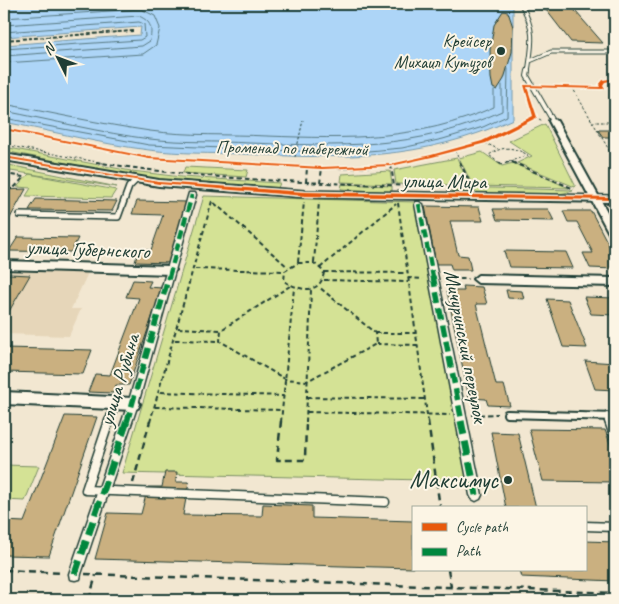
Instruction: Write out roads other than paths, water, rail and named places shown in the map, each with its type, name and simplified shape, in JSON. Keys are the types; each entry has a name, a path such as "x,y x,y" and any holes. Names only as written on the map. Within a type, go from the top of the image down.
{"street":[{"path":"553,121 615,235"},
{"name":"улица Мира","path":"4,157 137,179 198,186 304,194 394,200 615,199"},
{"name":"улица Рубина","path":"75,574 133,404 192,195"},
{"name":"Мичуринский переулок","path":"419,204 476,495"},
{"name":"улица Губернского","path":"4,265 171,270"},
{"path":"478,279 615,282"},
{"path":"4,398 133,404"}],"lane":[{"path":"522,6 531,23 530,61 527,76 553,121"},
{"path":"530,61 550,52 615,52"},
{"path":"20,214 118,217 130,187 137,179"},
{"path":"115,404 86,490 384,502"},
{"path":"507,414 611,417 615,438"},
{"path":"586,526 615,526"}],"water":[{"path":"4,4 513,4 513,119 479,133 413,150 380,154 314,157 184,153 149,150 94,141 4,122 4,45 140,35 141,27 4,37"}],"railway":[{"path":"4,40 133,31"}],"place":[{"name":"Крейсер Михаил Кутузов","path":"501,51"},
{"name":"Максимус","path":"508,480"}]}
